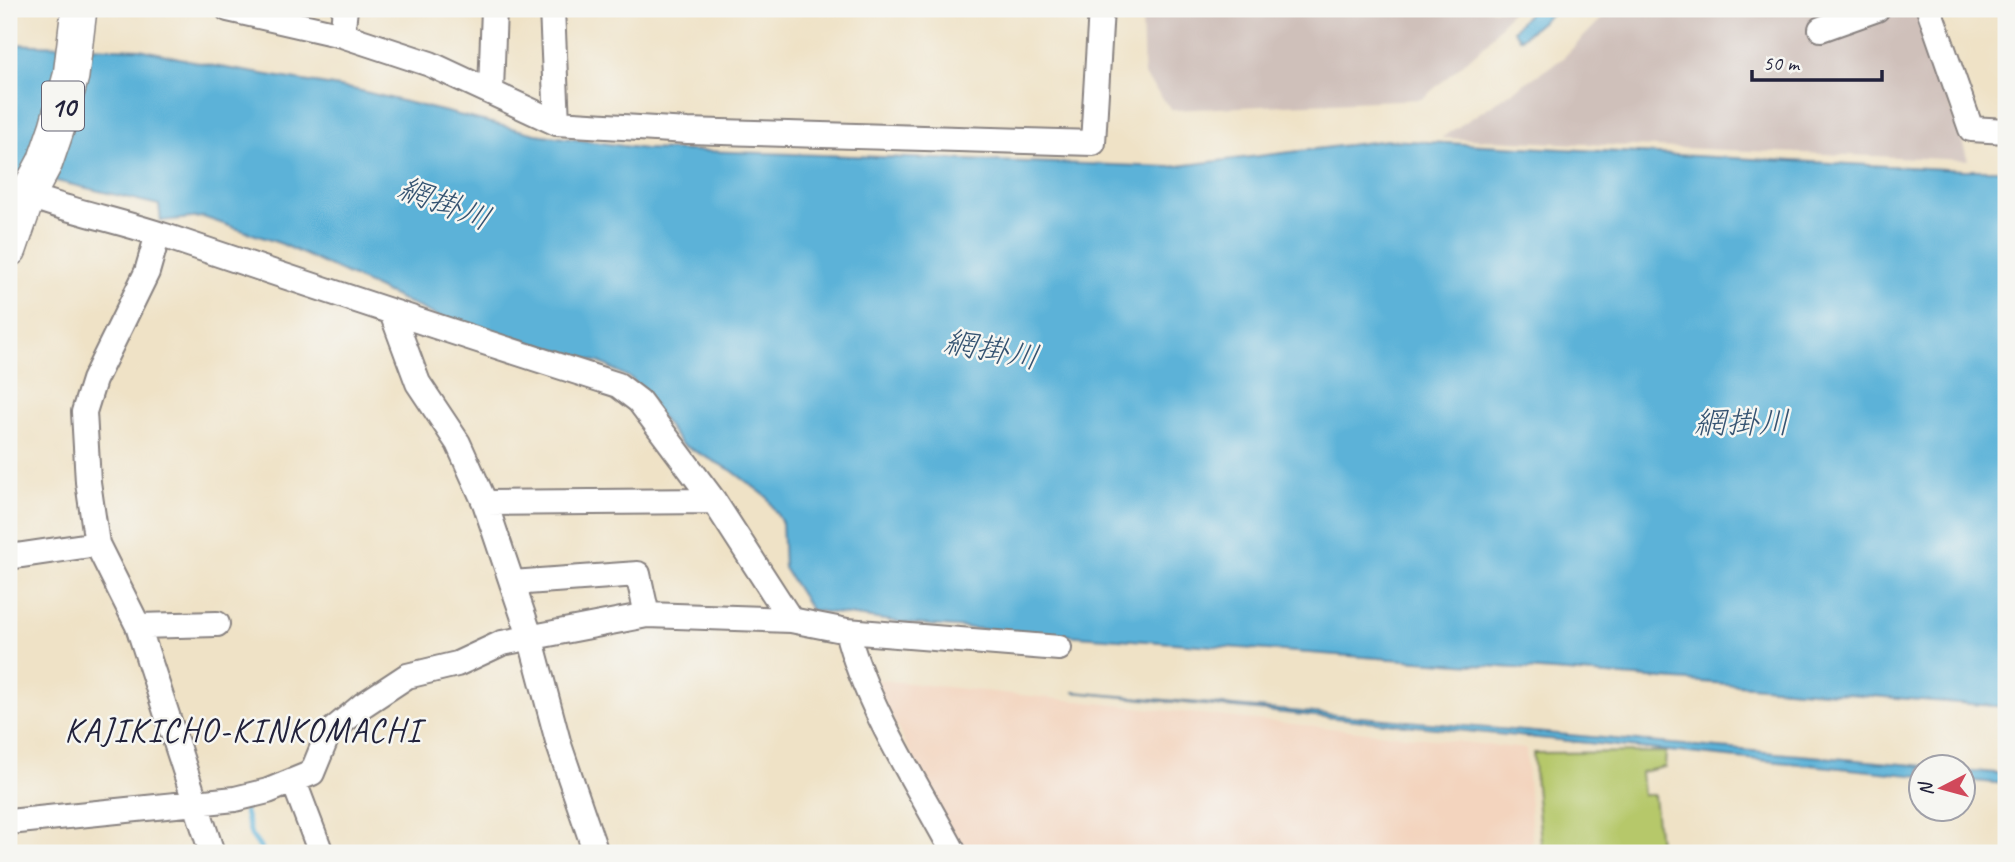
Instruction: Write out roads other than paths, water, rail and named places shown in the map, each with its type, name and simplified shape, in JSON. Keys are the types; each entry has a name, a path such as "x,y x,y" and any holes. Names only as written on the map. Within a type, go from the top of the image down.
{"highway":[{"name":"10","path":"9,249 24,189 45,162 61,114 71,76 79,16"}],"street":[{"path":"228,9 342,35 430,64 558,122 688,131 1093,143 1101,9"},
{"path":"342,35 345,9"},
{"path":"491,90 495,9"},
{"path":"552,9 558,122"},
{"path":"1821,29 1877,9"},
{"path":"1929,9 1971,129 2006,131"},
{"path":"24,189 38,199 158,234 618,385 639,401 714,501 791,620"},
{"path":"158,234 147,272 94,380 84,412 88,482 97,544 138,626 212,853"},
{"path":"392,313 418,383 458,443 485,503 530,636 559,745 596,853"},
{"path":"485,503 714,501"},
{"path":"9,558 97,544"},
{"path":"512,583 638,574 647,615"},
{"path":"9,822 196,804 268,791 312,773 328,734 363,705 407,676 457,664 502,643 647,615 791,620 847,631 1059,648"},
{"path":"138,626 217,624"},
{"path":"847,631 873,703 954,853"},
{"path":"294,782 321,853"}],"water":[{"path":"1532,9 1557,9 1520,39 1513,30"},
{"name":"網掛川","path":"9,44 140,49 214,66 357,90 536,134 645,149 1170,167 1388,140 2006,170 2006,707 914,624 811,610 784,568 782,523 767,497 731,470 681,444 632,379 601,363 437,316 282,244 203,217 161,221 159,205 9,170"},
{"path":"1073,692 1906,764 1906,775"},
{"path":"1976,771 2006,774 2006,784 1976,781"}],"waterway":[{"path":"244,809 251,835 264,853"}],"district":[{"name":"KAJIKICHO-KINKOMACHI","path":"243,729"}]}
